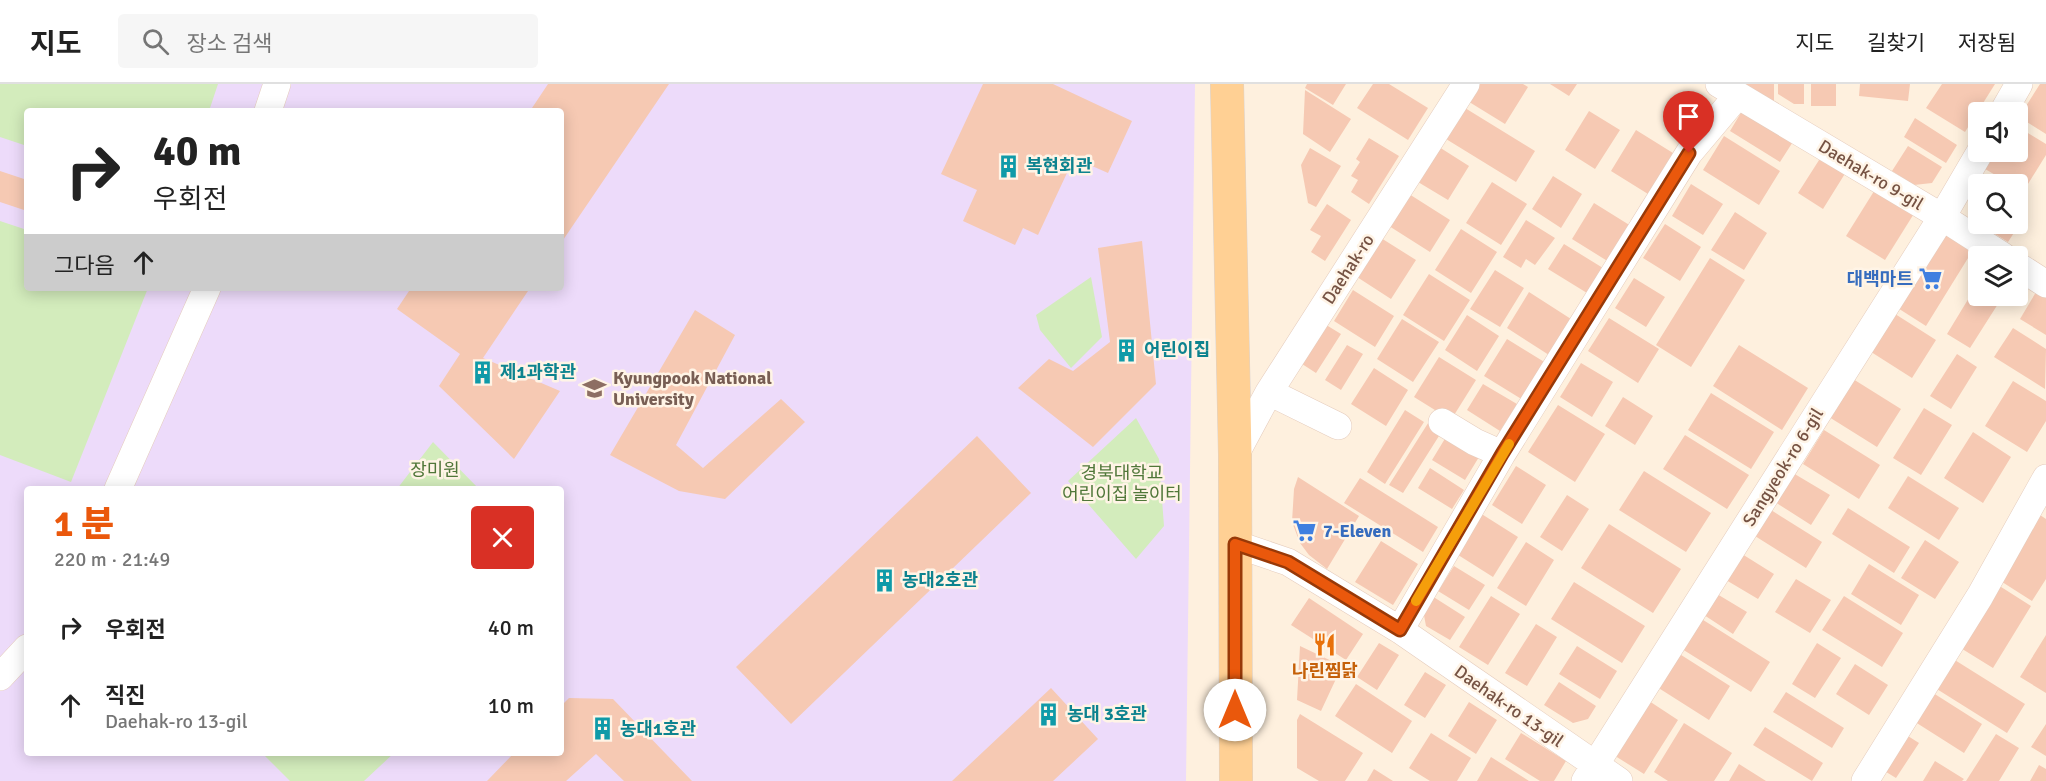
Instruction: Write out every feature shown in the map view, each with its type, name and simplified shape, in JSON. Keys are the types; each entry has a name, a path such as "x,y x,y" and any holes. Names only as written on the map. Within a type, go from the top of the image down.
{"main road":[{"name":"Daehak-ro","path":"1227,84 1235,455 1236,781"}],"street":[{"path":"269,108 277,84"},
{"name":"Daehak-ro","path":"1235,455 1269,392 1466,84"},
{"path":"2009,102 2019,84"},
{"name":"Daehak-ro 9-gil","path":"1502,454 1728,90 1987,246"},
{"name":"Sangyeok-ro 6-gil","path":"1590,773 1942,217 1974,162"},
{"path":"2028,272 2046,284"},
{"path":"119,486 206,291"},
{"path":"1269,392 1338,426"},
{"path":"1400,630 1502,454 1475,442 1442,422"},
{"path":"1865,781 1989,581 2046,478"},
{"name":"Daehak-ro 13-gil","path":"1235,544 1288,562 1400,630 1590,773 1619,781"},
{"path":"0,677 24,651"}],"shaded area":[{"name":"Kyungpook National University","path":"0,84 1195,84 1186,781 0,781"}],"green space":[{"path":"0,84 218,84 210,108 24,108 24,145 0,137"},
{"path":"0,221 24,229 24,291 147,291 71,482 0,455"},
{"path":"1091,277 1102,337 1071,368 1040,330 1036,315"},
{"name":"경북대학교 어린이집 놀이터","path":"1136,418 1159,459 1164,526 1136,559 1068,481"},
{"name":"장미원","path":"433,442 476,486 399,486"},
{"path":"265,756 391,756 364,781 290,781"}],"building":[{"path":"548,84 669,84 564,239 564,108 532,108"},
{"name":"복현회관","path":"983,84 1053,84 1132,121 1108,173 1074,158 1038,235 1023,228 1015,245 963,221 977,190 941,174"},
{"path":"1307,84 1346,84 1333,105 1305,88"},
{"path":"1373,84 1389,84 1428,108 1408,140 1357,108"},
{"path":"1476,84 1523,84 1528,87 1505,124 1466,100"},
{"path":"1550,84 1577,84 1569,96"},
{"path":"1745,84 1774,84 1774,103"},
{"path":"1778,84 1804,84 1804,104 1794,104 1778,94"},
{"path":"1811,84 1836,84 1836,106 1811,106"},
{"path":"1860,84 1910,84 1908,101 1859,96"},
{"path":"1942,84 1995,84 1984,102 1968,102 1968,127 1965,132 1926,108"},
{"path":"2040,84 2046,84 2046,134 2028,123 2028,103"},
{"path":"1305,90 1351,119 1330,152 1303,134"},
{"path":"1745,106 1796,137 1780,162 1730,131"},
{"path":"1465,108 1535,151 1516,182 1446,139"},
{"path":"1589,111 1620,130 1595,169 1565,150"},
{"path":"1915,118 1957,145 1946,163 1904,137"},
{"path":"1636,130 1673,153 1648,194 1611,171"},
{"path":"2028,133 2046,144 2046,155 2028,184 2028,174 1994,174 1985,169 1990,162 2028,162"},
{"path":"1724,136 1780,171 1759,205 1703,170"},
{"path":"1369,138 1399,156 1369,204 1351,192 1358,180 1351,176 1360,162 1356,159"},
{"path":"1908,146 1942,167 1932,183 1914,185 1892,171"},
{"path":"1439,147 1469,166 1448,200 1418,182"},
{"path":"1310,148 1341,166 1316,207 1308,203 1301,165"},
{"path":"1821,157 1846,172 1823,209 1798,193"},
{"path":"0,171 24,179 24,210 0,202"},
{"path":"1553,176 1582,194 1561,228 1532,209"},
{"path":"1492,182 1527,204 1501,245 1466,223"},
{"path":"1691,184 1723,204 1703,235 1672,216"},
{"path":"1876,188 1915,212 1885,260 1846,236"},
{"path":"1409,194 1450,220 1430,252 1389,226"},
{"path":"1594,203 1631,226 1609,262 1572,239"},
{"path":"1327,204 1351,220 1325,261 1311,252 1321,236 1310,230"},
{"path":"1735,212 1767,233 1744,270 1711,250"},
{"path":"1526,220 1555,238 1535,265 1526,259 1521,268 1503,257"},
{"path":"1665,224 1701,247 1680,281 1643,258"},
{"path":"1461,229 1497,252 1471,293 1435,270"},
{"path":"1940,229 1968,247 1968,258 1926,326 1893,305"},
{"path":"1995,234 2013,234 2008,242"},
{"path":"1381,238 1416,260 1391,299 1357,277"},
{"name":"어린이집","path":"1142,241 1156,384 1093,447 1018,388 1049,359 1073,371 1110,342 1098,248"},
{"path":"1564,244 1603,268 1587,293 1548,269"},
{"path":"1710,258 1745,280 1691,367 1656,345"},
{"path":"1495,270 1524,288 1500,327 1470,309"},
{"path":"1429,274 1470,300 1444,341 1403,315"},
{"path":"1634,278 1665,297 1646,327 1615,308"},
{"path":"1353,290 1394,316 1375,347 1334,321"},
{"name":"제1과학관","path":"409,291 528,291 483,358 560,391 514,459 439,386 460,354 397,309"},
{"path":"1529,292 1571,319 1549,355 1507,328"},
{"path":"2036,292 2046,298 2046,335 2020,319"},
{"path":"1968,299 1968,306 1997,306 1970,348 1947,334"},
{"path":"695,310 735,335 676,445 703,468 781,399 805,422 725,499 679,491 610,455"},
{"path":"1892,312 1936,340 1912,378 1868,350"},
{"path":"1467,315 1499,336 1477,371 1445,350"},
{"path":"1609,318 1659,349 1638,383 1588,351"},
{"path":"1402,319 1439,342 1413,382 1377,359"},
{"path":"1323,323 1341,334 1316,373 1299,362"},
{"path":"2013,328 2046,349 2045,389 1994,357"},
{"path":"1507,339 1546,363 1523,400 1484,376"},
{"path":"1347,345 1363,354 1341,390 1325,380"},
{"path":"1739,345 1808,388 1782,430 1713,386"},
{"path":"1957,354 1977,367 1951,409 1930,396"},
{"path":"1439,357 1476,380 1451,420 1414,397"},
{"path":"1581,363 1613,382 1592,417 1560,397"},
{"path":"1374,368 1408,390 1386,426 1351,404"},
{"path":"1853,379 1901,409 1877,447 1829,417"},
{"path":"2013,381 2046,401 2046,421 2027,452 1985,426"},
{"path":"1483,384 1517,404 1500,431 1467,410"},
{"path":"1711,393 1774,432 1751,469 1688,430"},
{"path":"1623,397 1653,416 1635,445 1605,426"},
{"path":"1558,405 1605,434 1575,482 1528,452"},
{"path":"1924,408 1952,425 1921,475 1893,458"},
{"path":"1405,410 1424,422 1385,484 1367,472"},
{"path":"1430,420 1444,428 1403,493 1389,485"},
{"path":"1824,430 1880,465 1859,499 1803,464"},
{"path":"1449,432 1482,452 1465,480 1432,460"},
{"path":"1973,432 2011,457 1983,503 1944,478"},
{"path":"1685,435 1749,475 1727,509 1663,469"},
{"name":"농대2호관","path":"977,436 1031,493 791,724 736,667"},
{"path":"1516,466 1546,485 1522,524 1492,505"},
{"path":"1430,468 1464,490 1452,509 1418,488"},
{"path":"1644,471 1711,513 1686,552 1619,510"},
{"path":"1793,473 1830,495 1811,525 1775,502"},
{"path":"1908,476 1959,508 1939,540 1888,508"},
{"path":"1298,477 1359,516 1327,569 1309,555 1300,543 1292,522 1294,489"},
{"path":"1360,478 1438,527 1423,552 1344,503"},
{"path":"1567,495 1589,509 1562,551 1540,537"},
{"path":"1848,508 1910,547 1894,573 1832,534"},
{"path":"1771,510 1822,542 1806,568 1755,536"},
{"path":"1480,513 1518,537 1493,577 1455,553"},
{"path":"2040,515 2046,519 2046,579 2032,601 1999,580"},
{"path":"1609,524 1681,569 1653,613 1581,568"},
{"path":"1925,540 1959,562 1935,599 1901,578"},
{"path":"1381,541 1418,564 1393,605 1355,582"},
{"path":"1526,542 1554,560 1526,606 1497,588"},
{"path":"1742,554 1774,574 1758,599 1726,580"},
{"path":"1869,564 1919,595 1901,625 1851,594"},
{"path":"1454,566 1485,585 1469,610 1438,591"},
{"path":"1796,579 1831,600 1810,633 1775,612"},
{"path":"1574,582 1645,626 1622,663 1551,619"},
{"path":"1998,585 2031,606 1993,668 1959,647"},
{"path":"1717,594 1747,612 1733,634 1704,615"},
{"path":"1432,596 1465,617 1450,640 1426,626 1423,610"},
{"path":"1491,596 1520,614 1488,665 1459,647"},
{"path":"1844,596 1903,633 1882,667 1822,630"},
{"path":"1309,598 1363,634 1346,660 1291,625"},
{"path":"1700,618 1770,662 1751,692 1682,649"},
{"path":"1536,624 1557,637 1527,686 1505,673"},
{"path":"2046,635 2046,693 2020,677"},
{"path":"1379,643 1399,655 1377,690 1357,677"},
{"path":"1817,643 1841,658 1815,698 1792,684"},
{"path":"1300,646 1342,666 1321,711 1297,700"},
{"path":"1577,646 1617,671 1600,699 1559,674"},
{"path":"1678,653 1730,686 1709,720 1657,687"},
{"path":"1950,657 2025,704 2007,733 1932,686"},
{"path":"1855,664 1888,685 1869,715 1836,694"},
{"path":"1425,672 1446,685 1425,718 1404,705"},
{"path":"1559,682 1596,706 1588,719 1573,723 1544,705"},
{"path":"1356,684 1412,721 1392,753 1335,716"},
{"name":"농대 3호관","path":"1051,688 1098,739 1053,781 952,781"},
{"path":"1930,691 1982,724 1964,753 1912,720"},
{"path":"1786,692 1844,728 1832,748 1773,712"},
{"name":"농대1호관","path":"569,698 613,699 692,781 624,781 596,754 566,781 487,781 511,756 564,756 564,703"},
{"path":"1646,699 1678,720 1644,774 1612,754"},
{"path":"1469,702 1497,720 1476,754 1448,736"},
{"path":"1300,714 1363,753 1345,781 1319,781 1297,768 1297,720"},
{"path":"1684,723 1732,753 1714,781 1668,781 1654,772"},
{"path":"2046,724 2046,756 2031,747"},
{"path":"1765,727 1823,763 1812,781 1753,745"},
{"path":"1900,731 1919,743 1896,778 1878,767"},
{"path":"1431,733 1471,758 1457,781 1430,781 1409,768"},
{"path":"1521,733 1566,761 1554,781 1540,781 1505,759"},
{"path":"1996,734 2019,748 1999,781 1966,781"},
{"path":"1491,757 1529,781 1477,781"},
{"path":"1935,761 1964,779 1962,781 1923,781"},
{"path":"1739,764 1766,781 1729,781"},
{"path":"2039,765 2046,769 2046,781 2030,781"},
{"path":"1374,769 1393,781 1367,781"}],"slow traffic":[{"path":"1416,601 1509,444"}],"place":[{"name":"복현회관","path":"1008,166"},
{"name":"대백마트","path":"1931,279"},
{"name":"어린이집","path":"1126,350"},
{"name":"제1과학관","path":"482,372"},
{"name":"Kyungpook National University","path":"595,388"},
{"name":"7-Eleven","path":"1305,531"},
{"name":"농대2호관","path":"884,580"},
{"name":"나린찜닭","path":"1325,645"},
{"name":"농대 3호관","path":"1049,714"},
{"name":"농대1호관","path":"602,729"}],"route":[{"path":"1235,710 1235,544 1288,562 1400,630 1502,454 1689,153"}]}
